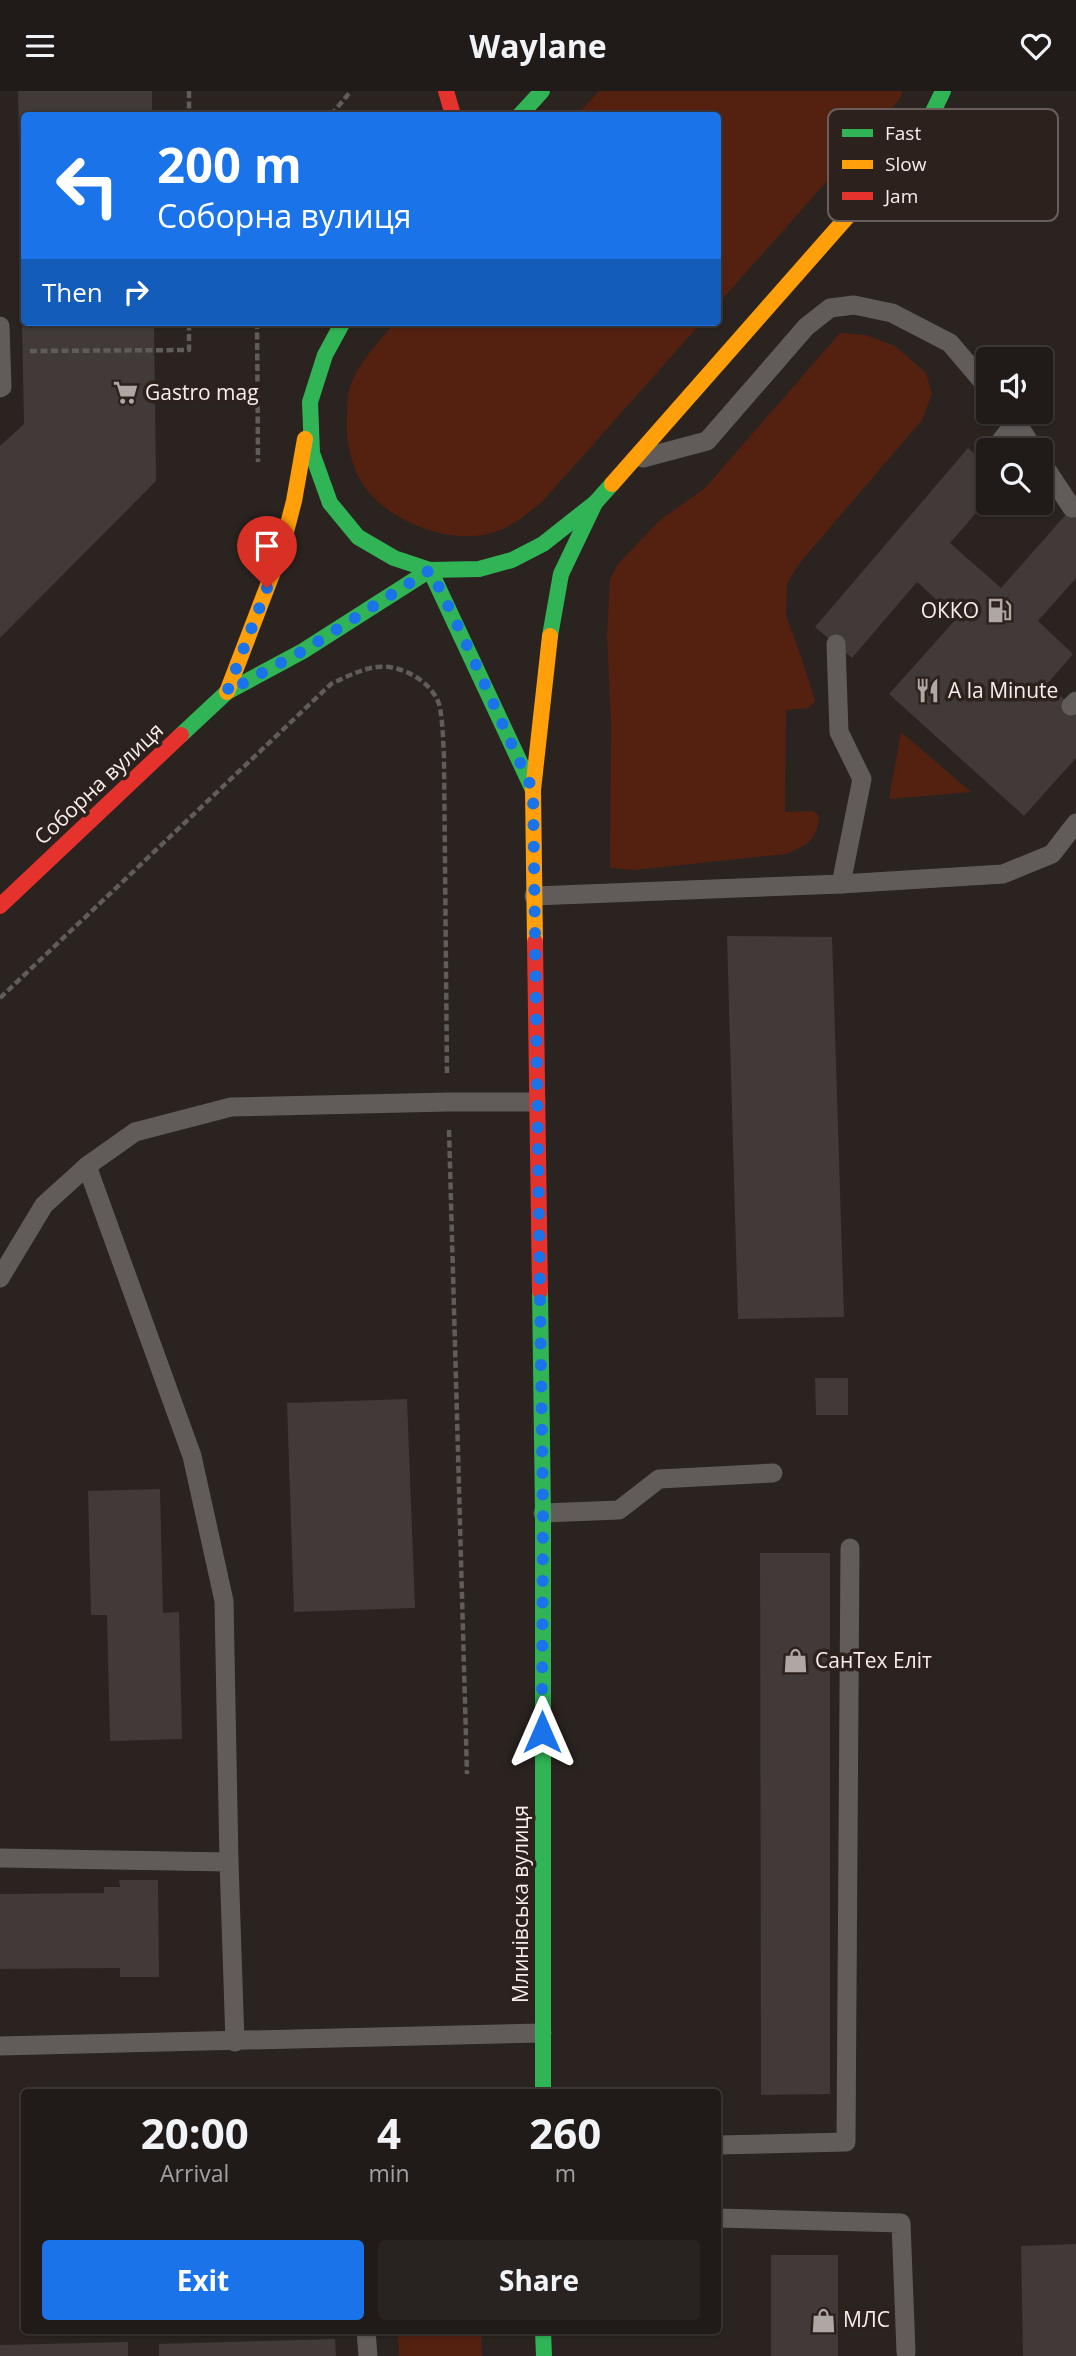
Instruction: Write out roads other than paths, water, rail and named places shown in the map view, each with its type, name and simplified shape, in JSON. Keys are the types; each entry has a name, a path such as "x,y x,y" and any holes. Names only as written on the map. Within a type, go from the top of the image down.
{"main road":[{"path":"446,91 452,112"},
{"path":"523,112 542,91"},
{"path":"934,109 943,91"},
{"path":"341,326 325,355 310,403 312,453 330,503 358,537 394,558 430,570 479,569 512,561 543,544 595,503 844,221"},
{"name":"Соборна вулиця","path":"227,692 281,551 294,501 310,403"},
{"name":"Млинівська вулиця","path":"543,2089 543,1513 533,790 549,643 561,574 595,503"},
{"name":"Соборна вулиця","path":"0,906 227,692 303,651 430,570"},
{"name":"Млинівська вулиця","path":"430,570 481,673 533,790"},
{"path":"543,2334 544,2356"}],"lane":[{"path":"635,460 707,441 806,327 830,308 854,306 892,313 950,343 976,374"},
{"path":"0,326 0,388"},
{"path":"1053,479 1072,508"},
{"path":"836,644 839,731 862,779 841,884"},
{"path":"534,896 841,884 1003,874 1052,854 1076,823"},
{"path":"0,1277 44,1205 87,1166 135,1132 231,1107 536,1102"},
{"path":"87,1166 192,1456 225,1601 235,2042"},
{"path":"543,1513 619,1510 659,1479 773,1473"},
{"path":"721,2145 846,2142 849,1548"},
{"path":"0,1859 229,1862"},
{"path":"0,2046 542,2033"},
{"path":"721,2218 901,2224 906,2351"},
{"path":"366,2334 368,2356"}],"place":[{"name":"Gastro mag","path":"125,393"},
{"name":"ОККО","path":"999,611"},
{"name":"A la Minute","path":"928,691"},
{"name":"СанТех Еліт","path":"795,1661"},
{"name":"МЛС","path":"823,2320"}]}
